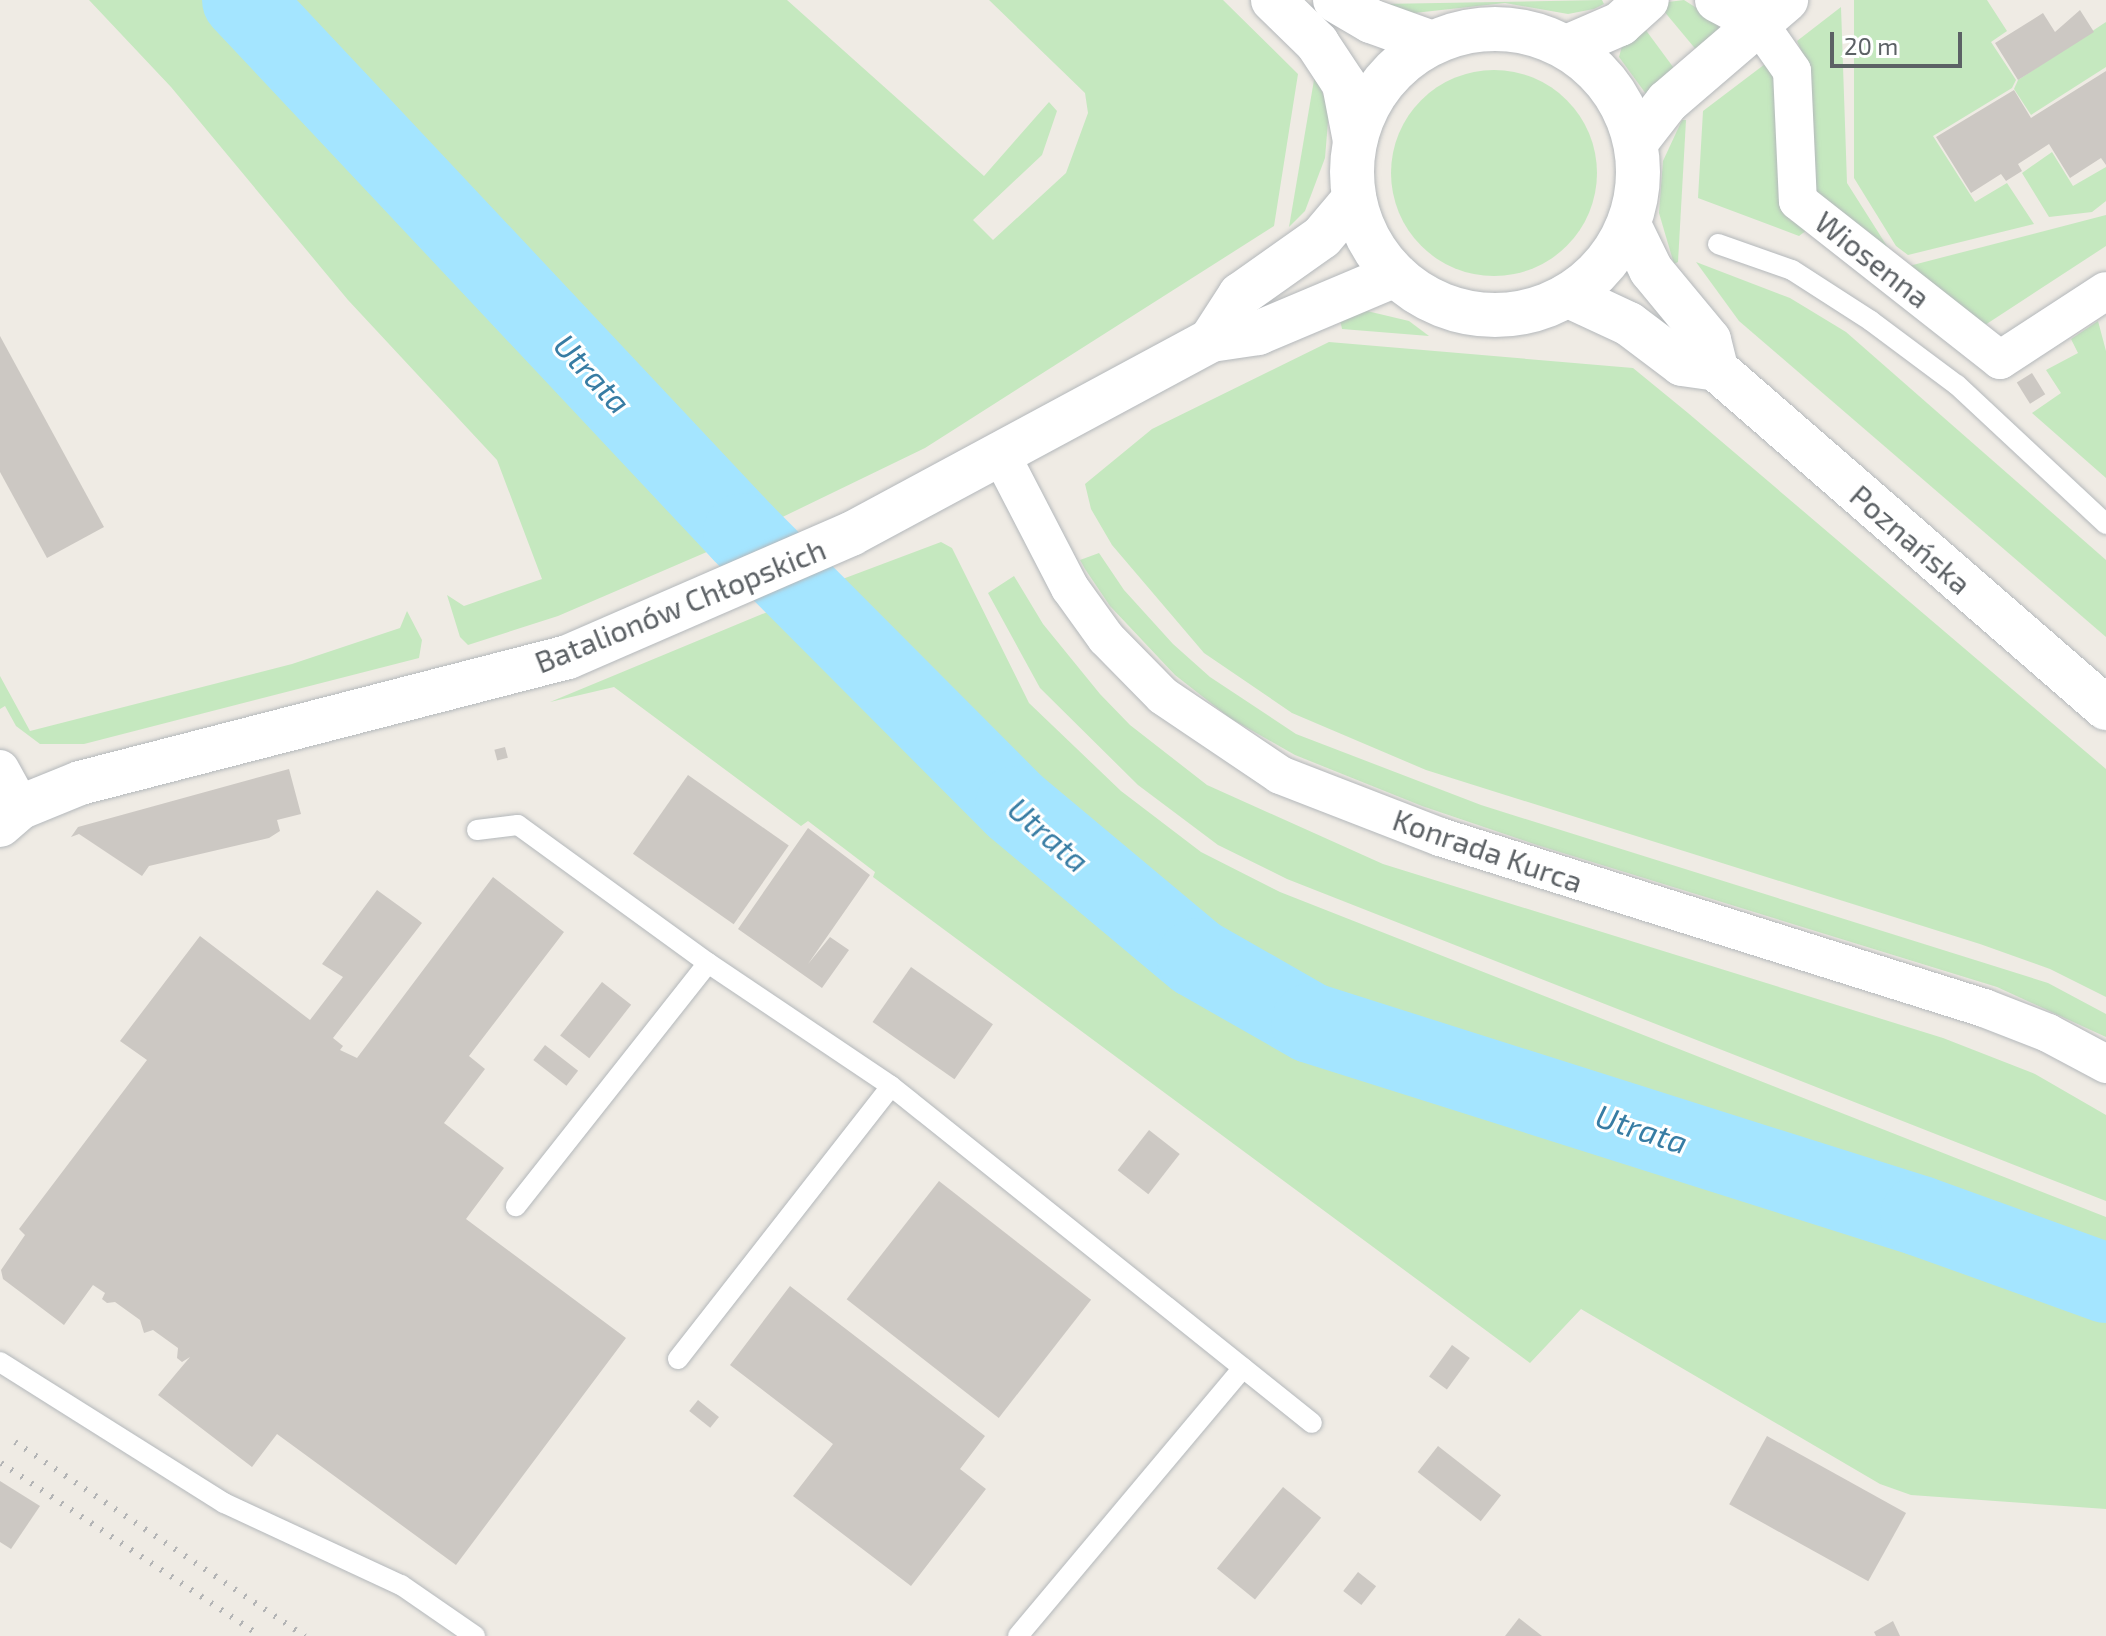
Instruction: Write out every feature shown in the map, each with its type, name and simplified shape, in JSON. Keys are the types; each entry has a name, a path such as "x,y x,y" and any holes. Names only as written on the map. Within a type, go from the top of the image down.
{"main road":[{"path":"1273,0 1317,43 1344,84 1355,141 1354,199 1376,253 1395,275 1425,298 1460,312 1497,316 1534,310 1569,296 1615,253 1629,225 1638,184 1636,142 1629,119 1604,77 1567,47 1535,33 1500,28 1465,31 1432,43 1390,73 1368,105 1355,141"},
{"path":"1335,0 1371,21 1432,43"},
{"path":"1567,47 1620,24 1647,0"},
{"path":"1717,0 1771,11"},
{"path":"1636,142 1667,102 1771,11"},
{"name":"Batalionów Chłopskich","path":"1211,340 1240,295 1322,237 1354,199"},
{"name":"Poznańska","path":"1629,225 1651,270 1709,340 1716,369"},
{"name":"Batalionów Chłopskich","path":"10,816 80,783 568,657 691,607 851,534 1211,340 1258,333 1395,275"},
{"name":"Poznańska","path":"1569,296 1629,324 1682,364 1716,369 2106,708"}],"street":[{"name":"Wiosenna","path":"1771,11 1792,71 1798,201 2000,360 2106,291"},
{"name":"Konrada Kurca","path":"1001,455 1070,588 1106,638 1163,696 1280,775 1440,837 1984,1008 2048,1033 2106,1064"},
{"path":"0,769 10,816"}],"lane":[{"path":"1718,244 1792,270 1871,321 1957,385 2106,524"},
{"path":"477,830 518,825 708,963 891,1086 1312,1423"},
{"path":"516,1206 708,963"},
{"path":"678,1359 891,1086"},
{"path":"0,1362 224,1503 401,1585 475,1636"},
{"path":"1018,1636 1243,1368"}],"green space":[{"path":"89,0 215,0 730,542 558,616 468,645 460,637 447,595 464,606 542,579 497,460 348,300 171,87"},
{"path":"257,0 787,0 984,176 1049,102 1057,111 1042,155 973,220 993,240 1066,173 1088,113 1085,93 989,0 1223,0 1298,74 1274,226 925,448 766,525"},
{"path":"1602,0 1604,4 1594,9 1568,14 1505,3 1414,13 1381,4"},
{"path":"1684,0 1717,21 1719,28 1718,37 1698,52 1663,10 1668,2"},
{"path":"1854,0 1987,0 2007,31 1991,42 2016,80 2012,88 1933,136 1975,202 2007,183 2034,224 1908,255 1896,246 1854,178"},
{"path":"1841,7 1847,183 1892,254 1812,193 1806,61 1797,41"},
{"path":"2106,22 2106,67 2031,115 2014,89 2018,80"},
{"path":"1645,29 1676,71 1646,94 1619,57 1622,46"},
{"path":"1769,61 1774,67 1780,203 1791,221 1798,218 1807,230 1799,236 1698,198 1703,111"},
{"path":"1494,70 1533,78 1566,101 1589,134 1597,173 1589,212 1566,245 1533,268 1494,276 1455,268 1422,245 1399,212 1391,173 1399,134 1422,101 1455,78"},
{"path":"1315,74 1329,109 1325,158 1305,211 1289,227"},
{"path":"1682,120 1686,120 1678,262 1674,264 1659,213 1663,161"},
{"path":"2052,152 2073,186 2106,167 2106,201 2092,212 2049,217 2022,173"},
{"path":"2106,215 2106,246 1985,325 1909,266"},
{"path":"1696,262 1790,298 1846,332 2106,560 2106,637 1739,321"},
{"path":"1367,311 1409,321 1429,336 1342,329 1339,315"},
{"path":"2098,321 2106,351 2106,478 2032,413 2061,393 2046,370 2078,353 2071,339"},
{"path":"1329,342 1633,368 1688,413 2106,769 2106,997 2050,969 1980,944 1426,770 1292,713 1204,653 1112,545 1091,509 1085,484 1152,429"},
{"path":"941,542 952,548 1029,703 1121,791 1201,852 1280,892 2106,1217 2106,1261 1979,1215 1342,1015 1254,975 1181,924 1022,791 839,609 850,601 846,595 837,602 824,586"},
{"path":"1099,553 1124,590 1173,644 1210,677 1296,734 1481,805 2048,983 2106,1014 2106,1037 1997,987 1537,845 1422,806 1295,755 1230,718 1175,675 1110,606 1085,569 1080,560"},
{"path":"1014,576 1043,624 1100,694 1130,725 1207,785 1383,864 1943,1038 2035,1074 2106,1115 2106,1201 1287,879 1218,845 1138,785 1040,688 988,593"},
{"path":"789,603 1035,851 1164,957 1292,1031 1386,1069 2016,1263 2106,1300 2106,1509 1911,1495 1880,1484 1581,1309 1530,1363 873,877 875,872 808,821 801,826 614,687 550,702"},
{"path":"407,611 422,640 419,658 84,744 40,744 16,726 5,706 0,709 0,676 30,731 292,664 400,628"}],"building":[{"path":"2080,10 2094,32 2018,80 1995,43 2043,13 2055,32"},
{"path":"2106,71 2106,165 2101,158 2070,178 2049,144 2018,164 2022,171 2006,181 2001,174 1971,193 1936,137 2014,90 2031,118"},
{"path":"0,336 104,527 47,558 0,472"},
{"path":"2032,373 2045,394 2030,404 2017,383"},
{"path":"505,747 508,758 497,760 494,750"},
{"path":"289,769 301,814 277,820 280,831 269,838 149,866 142,876 79,834 71,837 78,827"},
{"path":"688,775 789,846 734,924 633,854"},
{"path":"808,828 870,875 808,964 830,937 849,950 822,988 738,929"},
{"path":"493,877 564,932 469,1056 485,1069 444,1123 504,1168 466,1219 626,1338 456,1565 277,1434 252,1467 158,1395 190,1357 182,1362 177,1358 178,1348 153,1330 144,1333 140,1320 115,1302 107,1303 102,1299 105,1293 93,1285 64,1325 3,1279 1,1270 25,1235 19,1229 147,1060 120,1041 200,936 310,1020 343,977 322,964 377,890 417,919 422,923 333,1038 343,1046 340,1050 357,1058"},
{"path":"911,967 993,1024 954,1079 873,1022"},
{"path":"602,982 631,1005 589,1058 560,1036"},
{"path":"545,1045 578,1071 566,1086 533,1060"},
{"path":"1149,1130 1180,1154 1148,1194 1118,1170"},
{"path":"939,1181 1091,1300 999,1418 847,1299"},
{"path":"790,1286 985,1436 960,1469 986,1489 911,1586 793,1496 833,1444 730,1365"},
{"path":"1452,1345 1470,1358 1447,1389 1429,1377"},
{"path":"698,1400 719,1417 710,1428 689,1411"},
{"path":"1767,1436 1906,1513 1868,1581 1729,1504"},
{"path":"1438,1446 1501,1495 1481,1521 1418,1472"},
{"path":"0,1481 40,1506 11,1549 0,1542"},
{"path":"1283,1487 1321,1518 1255,1599 1217,1569"},
{"path":"1358,1572 1376,1586 1361,1605 1343,1591"},
{"path":"1519,1618 1542,1636 1505,1636"},
{"path":"1893,1621 1900,1636 1876,1636 1874,1632"}],"waterway":[{"name":"Utrata","path":"242,0 743,533 1015,806 1197,958 1311,1023 1920,1216 2106,1283"}],"railway":[{"path":"15,1442 305,1636"},
{"path":"1,1463 260,1636"}]}
